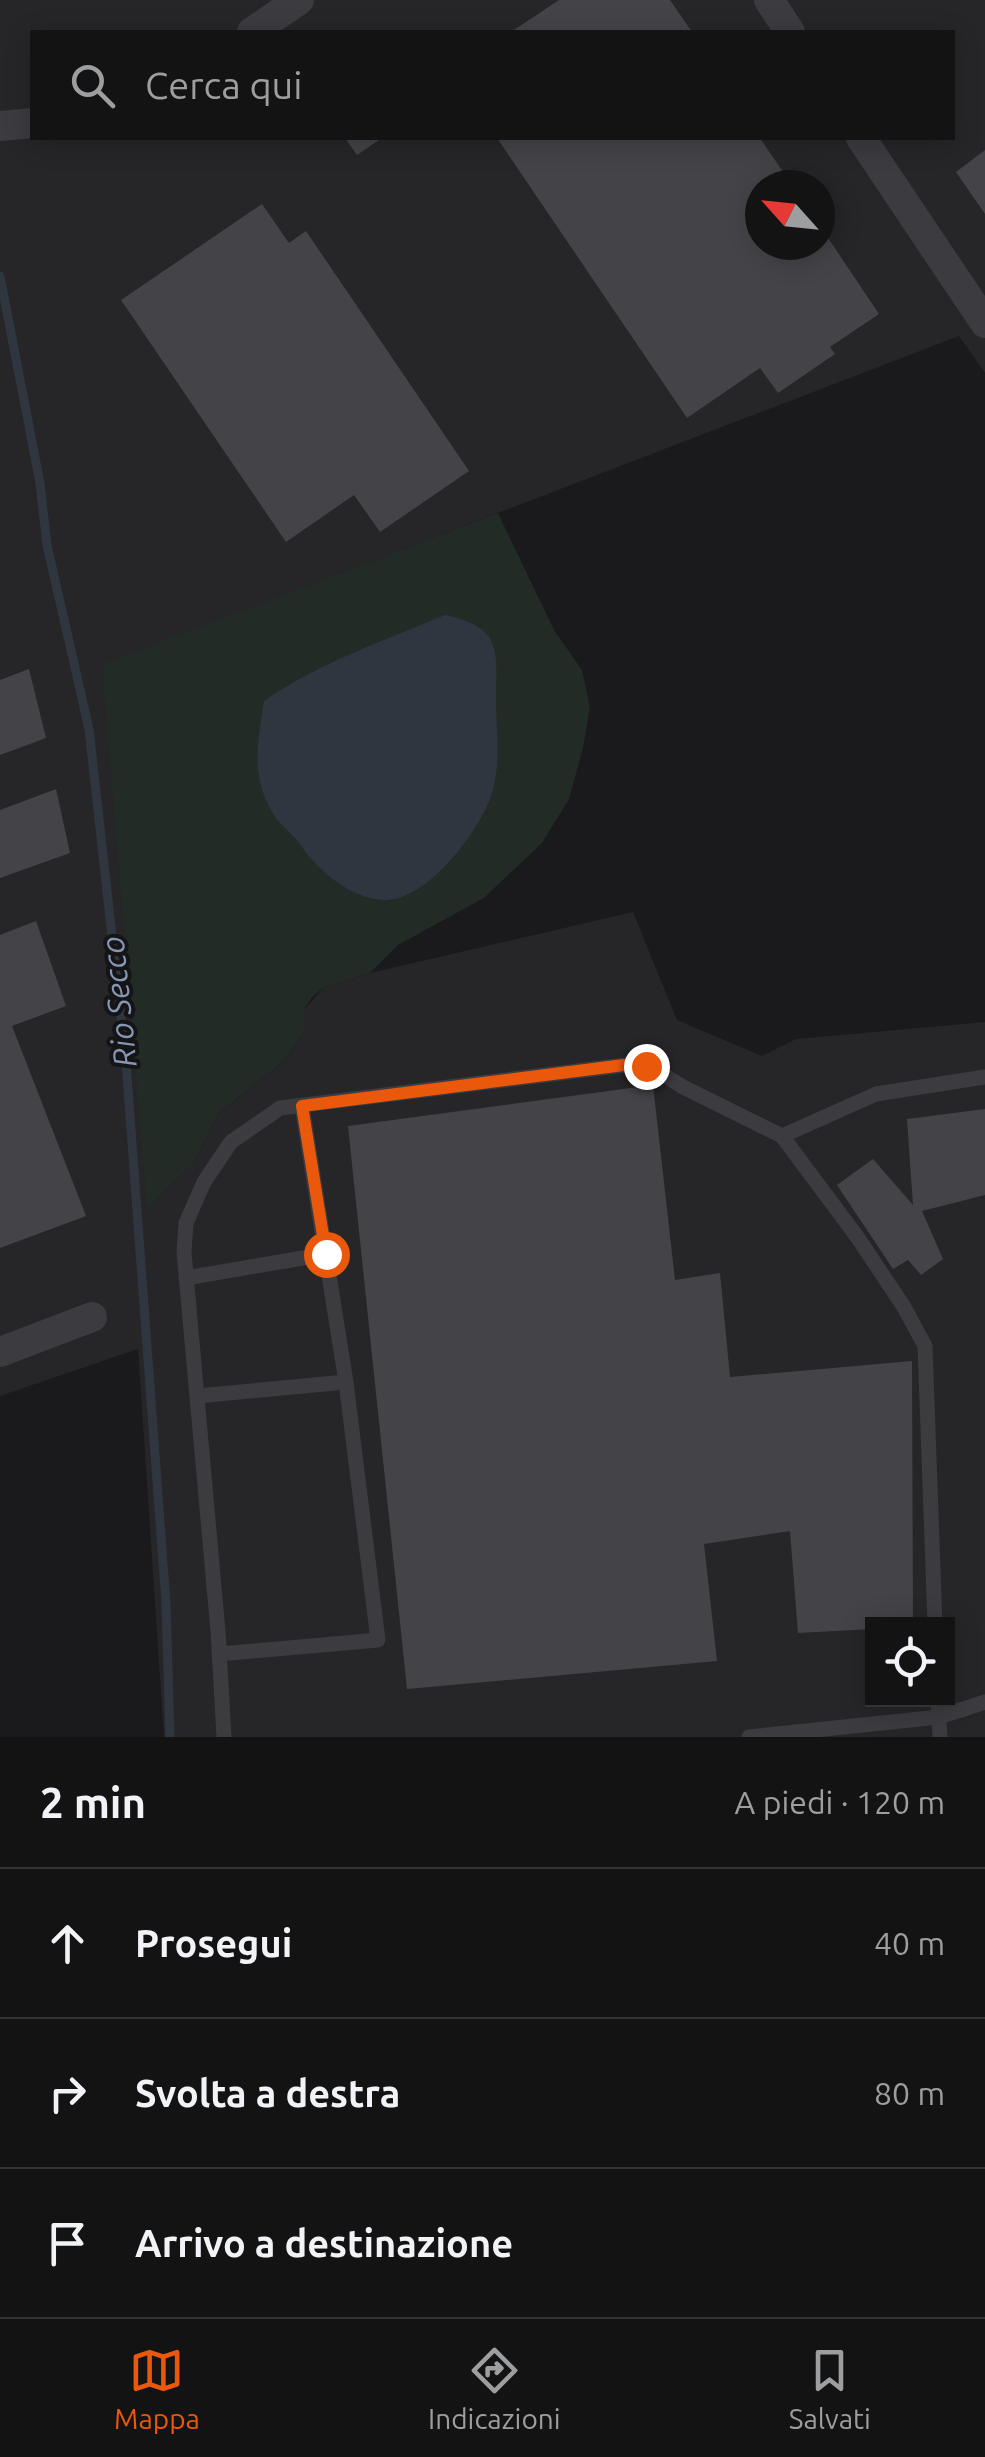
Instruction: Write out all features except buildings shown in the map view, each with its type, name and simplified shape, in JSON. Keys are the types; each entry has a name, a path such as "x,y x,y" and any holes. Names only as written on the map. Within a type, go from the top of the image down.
{"street":[{"path":"255,30 298,0"},
{"path":"769,0 789,30"},
{"path":"0,126 30,123"},
{"path":"862,140 985,323"},
{"path":"0,1352 92,1316"}],"lane":[{"path":"224,1737 186,1278 186,1223 204,1182 232,1142 280,1108 632,1064 662,1072 683,1087 782,1136 858,1238 904,1307 924,1346 934,1617"},
{"path":"782,1136 876,1094 985,1077"},
{"path":"220,1654 378,1640 346,1382 302,1106"},
{"path":"186,1278 326,1254"},
{"path":"197,1396 346,1382"},
{"path":"749,1737 939,1717 985,1702"},
{"path":"938,1707 940,1737"}],"shaded area":[{"path":"0,0 985,0 985,373 959,336 102,665 193,1164 219,1113 285,1060 304,1032 304,1010 323,988 370,973 633,912 677,1020 762,1056 796,1039 985,1022 985,1737 164,1737 138,1349 0,1396"},
{"path":"498,513 554,630 582,670 590,707 569,799 542,843 484,898 398,945 370,973 323,988 312,997 304,1010 304,1032 285,1060 219,1113 193,1164 147,1208 102,664"},
{"path":"445,615 478,627 493,644 498,750 494,787 473,830 432,878 399,898 371,898 347,889 326,874 272,812 258,771 264,701 329,664"}],"waterway":[{"name":"Rio Secco","path":"0,276 40,483 47,545 89,729 126,1062 166,1603 170,1737"}],"route":[{"path":"326,1254 302,1106 632,1064 646,1066"}]}
